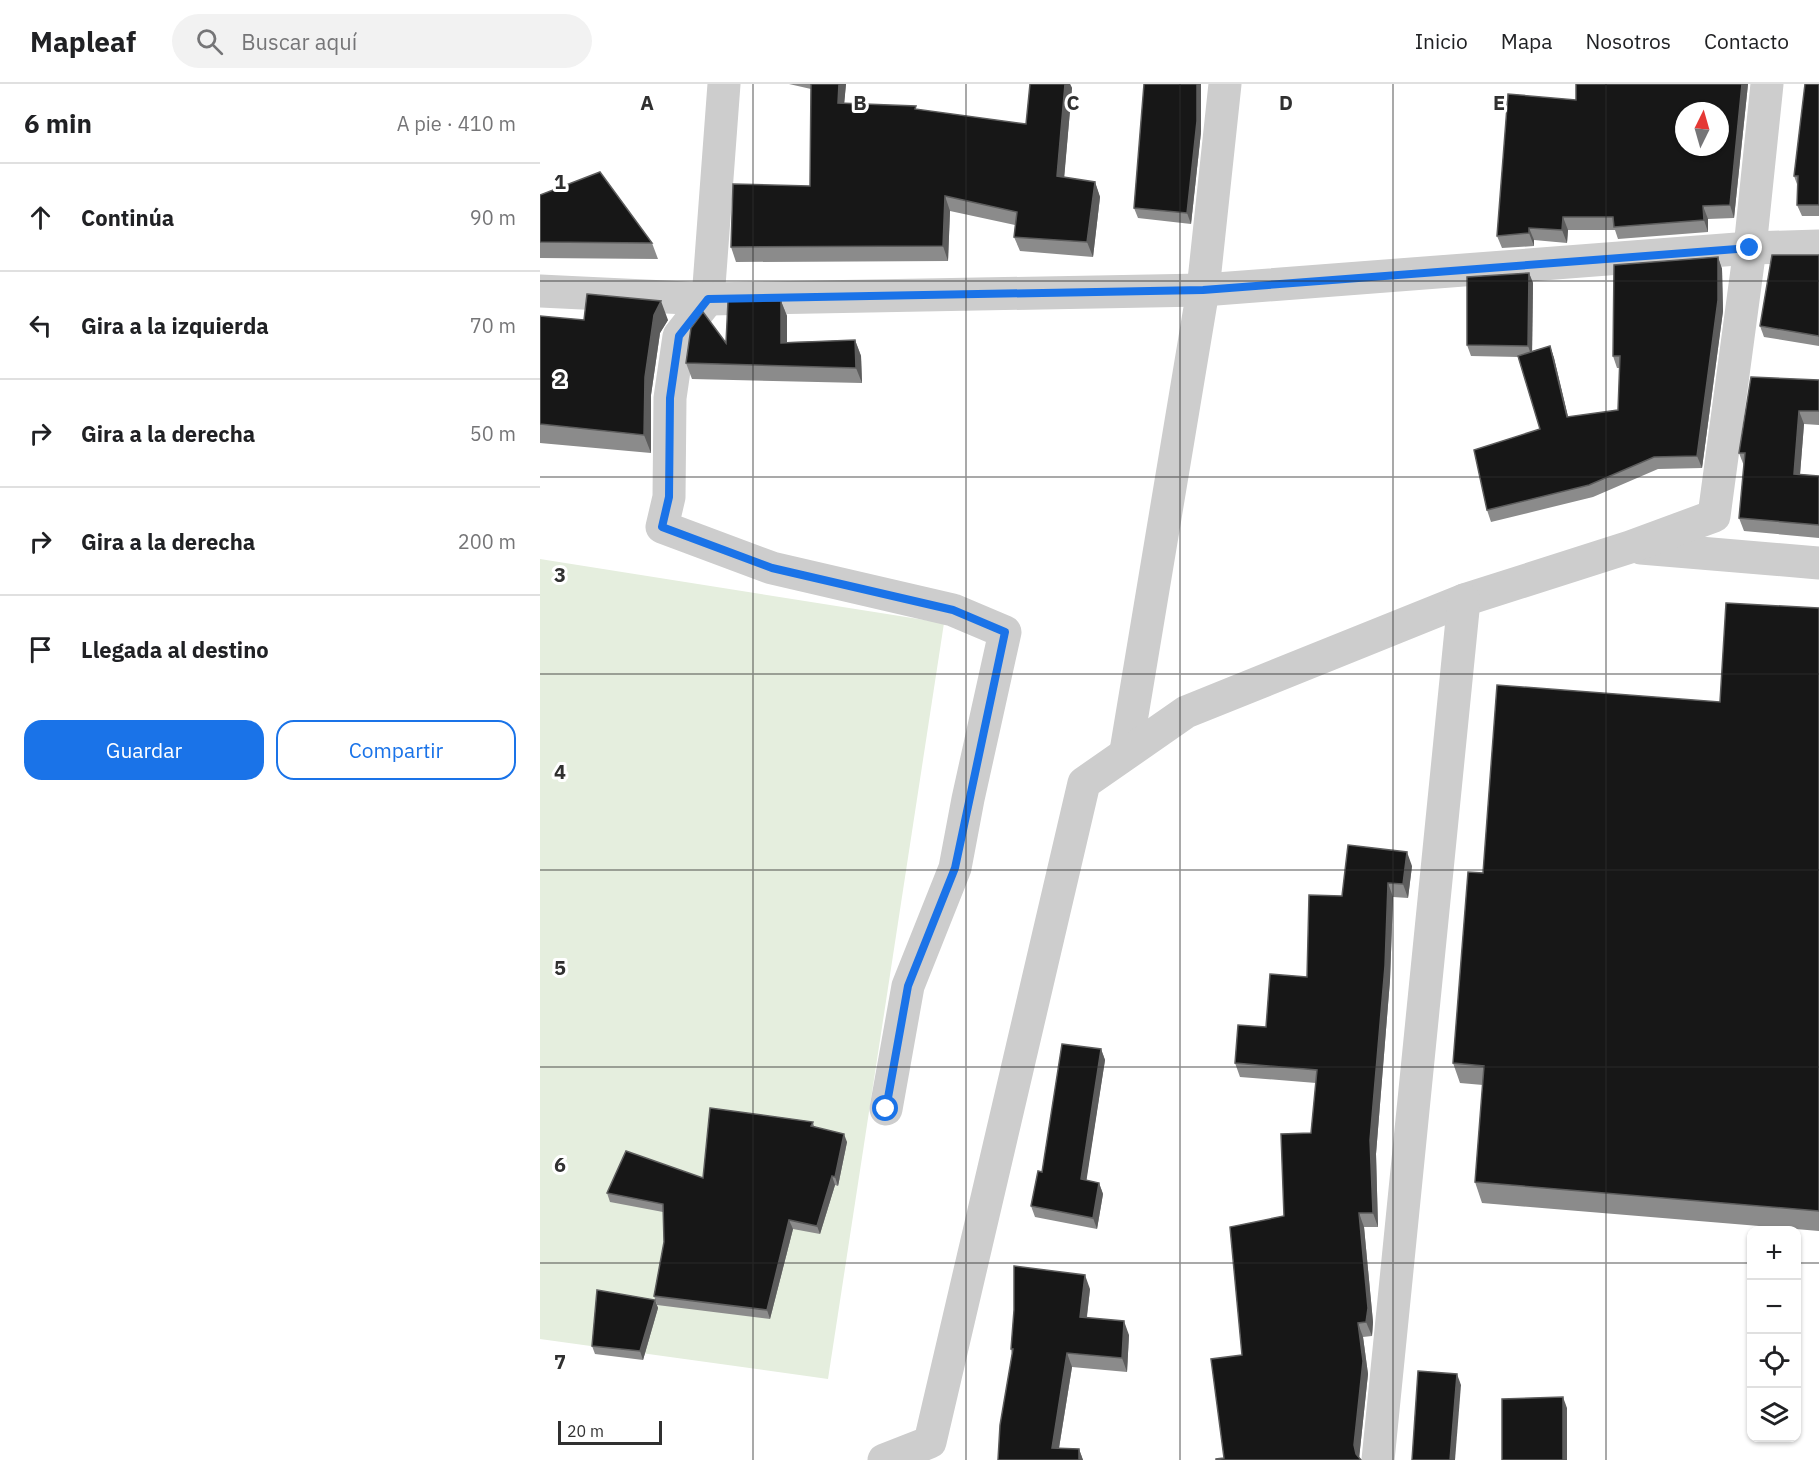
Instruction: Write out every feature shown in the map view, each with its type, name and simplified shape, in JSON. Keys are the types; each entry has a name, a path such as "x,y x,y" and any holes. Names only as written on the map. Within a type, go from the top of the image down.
{"street":[{"path":"724,84 708,299 679,336 670,398 669,497 662,527 772,568 953,610 1005,632 972,779 955,868 908,986 886,1109"},
{"path":"1126,752 1203,290 1225,84"},
{"path":"884,1460 930,1443 1084,783 1185,712 1464,600 1630,547 1714,516 1750,248 1767,84"},
{"path":"540,291 708,299 1203,290 1750,248 1819,246"},
{"path":"1630,547 1819,563"},
{"path":"1378,1460 1464,600"}],"green space":[{"path":"540,559 944,623 828,1379 540,1339"}],"building":[{"path":"811,84 839,84 838,103 916,106 915,109 1026,124 1030,84 1065,84 1057,176 1095,182 1087,242 1014,237 1017,212 945,196 943,246 731,247 733,184 810,186"},
{"path":"1144,84 1197,84 1197,121 1187,213 1134,208"},
{"path":"1576,84 1742,84 1730,205 1703,206 1704,220 1614,227 1613,217 1563,217 1562,230 1529,228 1529,233 1497,236 1508,94 1576,100"},
{"path":"1805,84 1819,84 1819,205 1797,205 1798,176 1794,176"},
{"path":"600,172 652,243 540,242 540,195"},
{"path":"1772,255 1819,255 1819,336 1760,326"},
{"path":"1718,257 1718,300 1697,456 1654,457 1589,485 1487,510 1474,450 1540,429 1518,356 1550,346 1567,417 1618,410 1620,356 1613,356 1614,265"},
{"path":"1529,273 1528,346 1467,345 1467,277"},
{"path":"587,294 661,301 654,315 645,377 644,435 540,424 540,316 584,320"},
{"path":"728,301 781,301 781,343 855,340 856,368 686,363 691,328 703,312 726,343"},
{"path":"1751,377 1819,380 1819,411 1799,411 1794,474 1819,476 1819,525 1739,518 1745,453 1739,453"},
{"path":"1726,603 1819,608 1819,1211 1475,1182 1484,1066 1453,1063 1468,872 1483,873 1497,685 1720,702"},
{"path":"1348,845 1407,852 1403,884 1388,883 1385,966 1370,1140 1373,1213 1359,1213 1368,1308 1366,1322 1358,1323 1363,1361 1354,1445 1356,1454 1361,1460 1216,1460 1224,1458 1211,1359 1242,1355 1230,1227 1284,1216 1281,1134 1311,1133 1317,1070 1235,1063 1238,1025 1266,1027 1270,974 1307,977 1309,895 1342,896"},
{"path":"1062,1044 1101,1049 1081,1179 1099,1183 1093,1218 1031,1206 1038,1171 1042,1172"},
{"path":"710,1108 813,1122 811,1126 844,1134 835,1177 832,1176 817,1226 789,1220 767,1310 654,1296 664,1242 663,1204 607,1193 626,1151 703,1178"},
{"path":"1014,1266 1085,1275 1080,1317 1124,1321 1122,1358 1067,1353 1052,1448 1079,1449 1079,1460 998,1460 1000,1425 1013,1349 1011,1349"},
{"path":"597,1290 655,1300 640,1351 592,1346"},
{"path":"1418,1371 1457,1374 1450,1460 1412,1460"},
{"path":"1563,1397 1563,1460 1502,1460 1502,1399"}],"route":[{"path":"886,1109 908,986 955,868 983,727 1005,632 953,610 772,568 662,527 669,497 670,398 679,336 708,299 1203,290 1750,248"}]}
